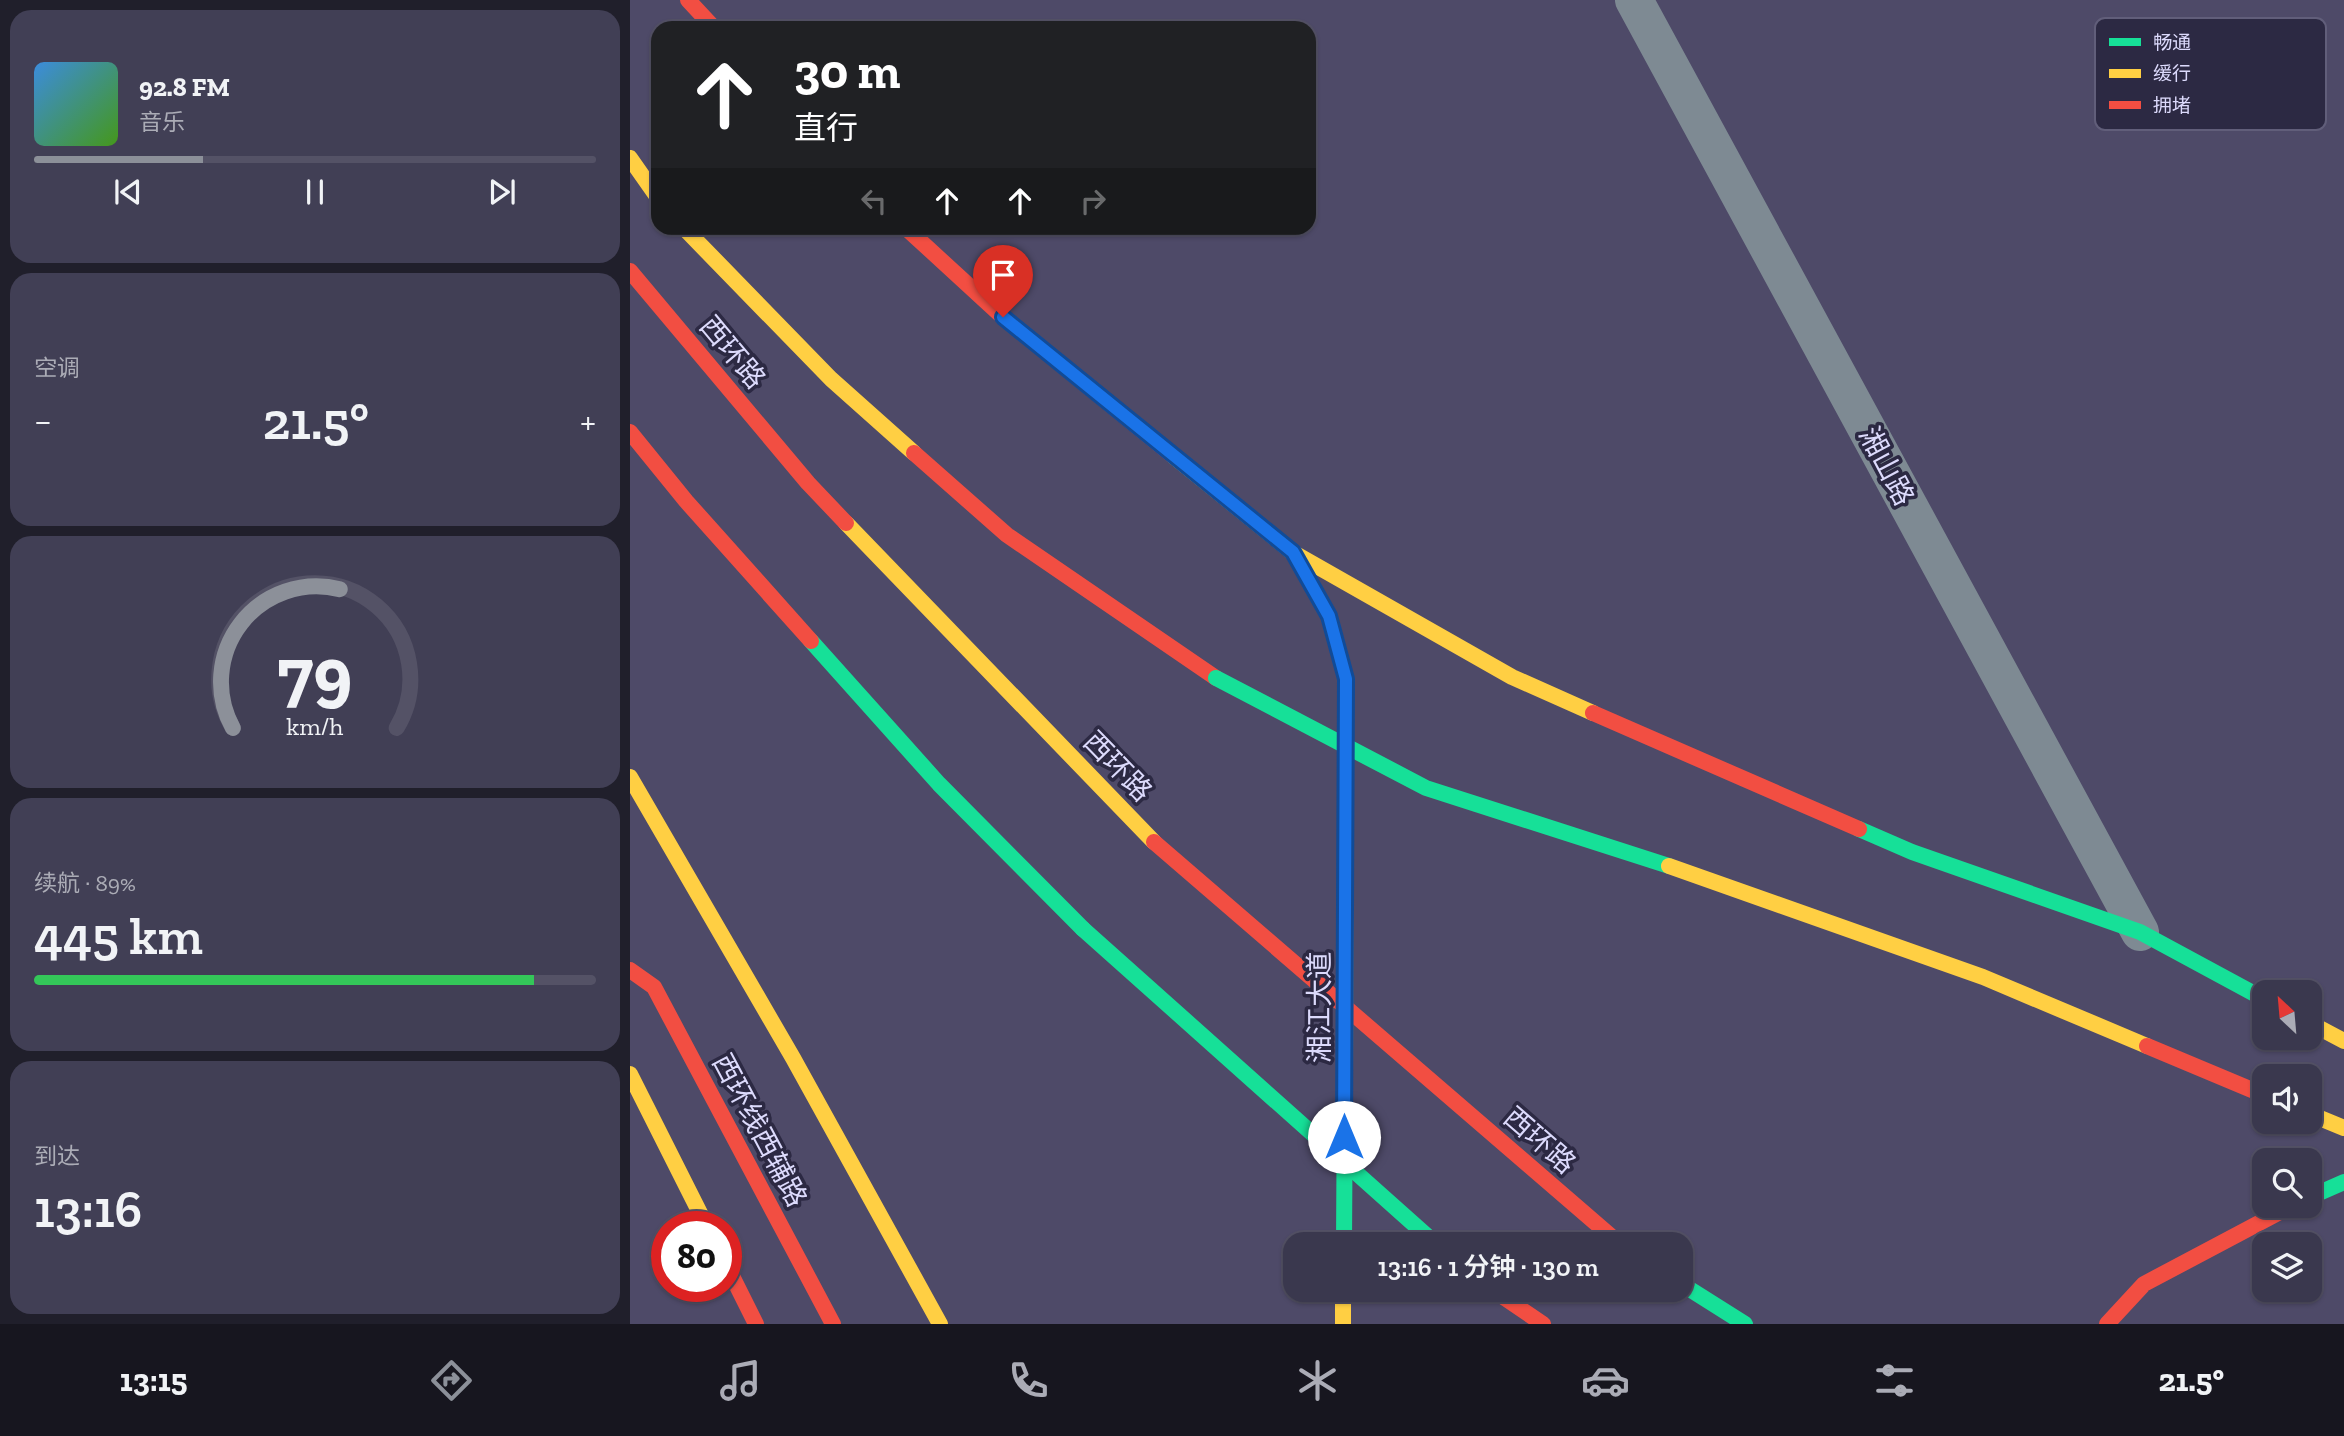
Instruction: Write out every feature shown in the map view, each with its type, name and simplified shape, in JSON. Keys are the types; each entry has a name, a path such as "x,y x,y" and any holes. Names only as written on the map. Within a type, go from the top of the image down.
{"main road":[{"path":"688,0 708,21"},
{"path":"630,158 651,188"},
{"path":"691,235 831,379 1007,535 1216,678 1426,788 1681,870 1983,977 2252,1090"},
{"path":"914,235 1003,317 1293,552 1512,677 1912,852 2140,932 2252,993"},
{"name":"西环路","path":"630,271 808,484 1154,842 1606,1232"},
{"path":"630,432 686,501 939,784 1083,929 1423,1232"},
{"name":"湘江大道","path":"1293,552 1329,616 1346,679 1344,1232"},
{"path":"630,777 793,1058 940,1324"},
{"name":"西环线西辅路","path":"630,970 654,987 833,1324"},
{"path":"2322,1029 2344,1041"},
{"path":"630,1074 700,1211"},
{"path":"2322,1119 2344,1128"},
{"path":"2322,1192 2344,1182"},
{"path":"2107,1324 2144,1284 2268,1218"},
{"path":"1693,1291 1745,1324"},
{"path":"742,1296 756,1324"},
{"path":"1343,1302 1343,1324"},
{"path":"1511,1302 1543,1324"}],"street":[{"name":"湘山路","path":"1634,0 2140,932"}],"traffic: fast":[{"path":"811,641 939,784 1083,929"},
{"path":"1216,678 1426,788 1669,866"},
{"path":"1859,829 1912,852 2140,932 2252,993"},
{"path":"1083,929 1423,1232"},
{"path":"1344,1232 1345,1076"},
{"path":"2322,1192 2344,1182"},
{"path":"1693,1291 1745,1324"}],"traffic: slow":[{"path":"630,158 651,188"},
{"path":"691,235 831,379 914,453"},
{"path":"1172,455 1292,552 1512,677 1593,713"},
{"path":"846,523 1154,842"},
{"path":"1294,554 1329,616 1346,679 1345,1076"},
{"path":"630,777 793,1058 940,1324"},
{"path":"1669,866 1983,977 2147,1046"},
{"path":"2322,1029 2344,1041"},
{"path":"630,1074 699,1211"},
{"path":"2322,1119 2344,1128"},
{"path":"1343,1302 1343,1324"}],"traffic: jam":[{"path":"688,0 708,21"},
{"path":"914,235 1003,317 1172,455"},
{"path":"630,271 808,483 846,523"},
{"path":"630,432 686,501 811,641"},
{"path":"914,453 1007,535 1216,678"},
{"path":"1593,713 1859,829"},
{"path":"1154,842 1606,1232"},
{"path":"630,970 654,987 833,1324"},
{"path":"2147,1046 2252,1090"},
{"path":"2107,1324 2144,1284 2268,1218"},
{"path":"742,1296 756,1324"},
{"path":"1511,1302 1543,1324"}],"route":[{"path":"1003,317 1293,552 1329,616 1346,679 1344,1137"}]}
